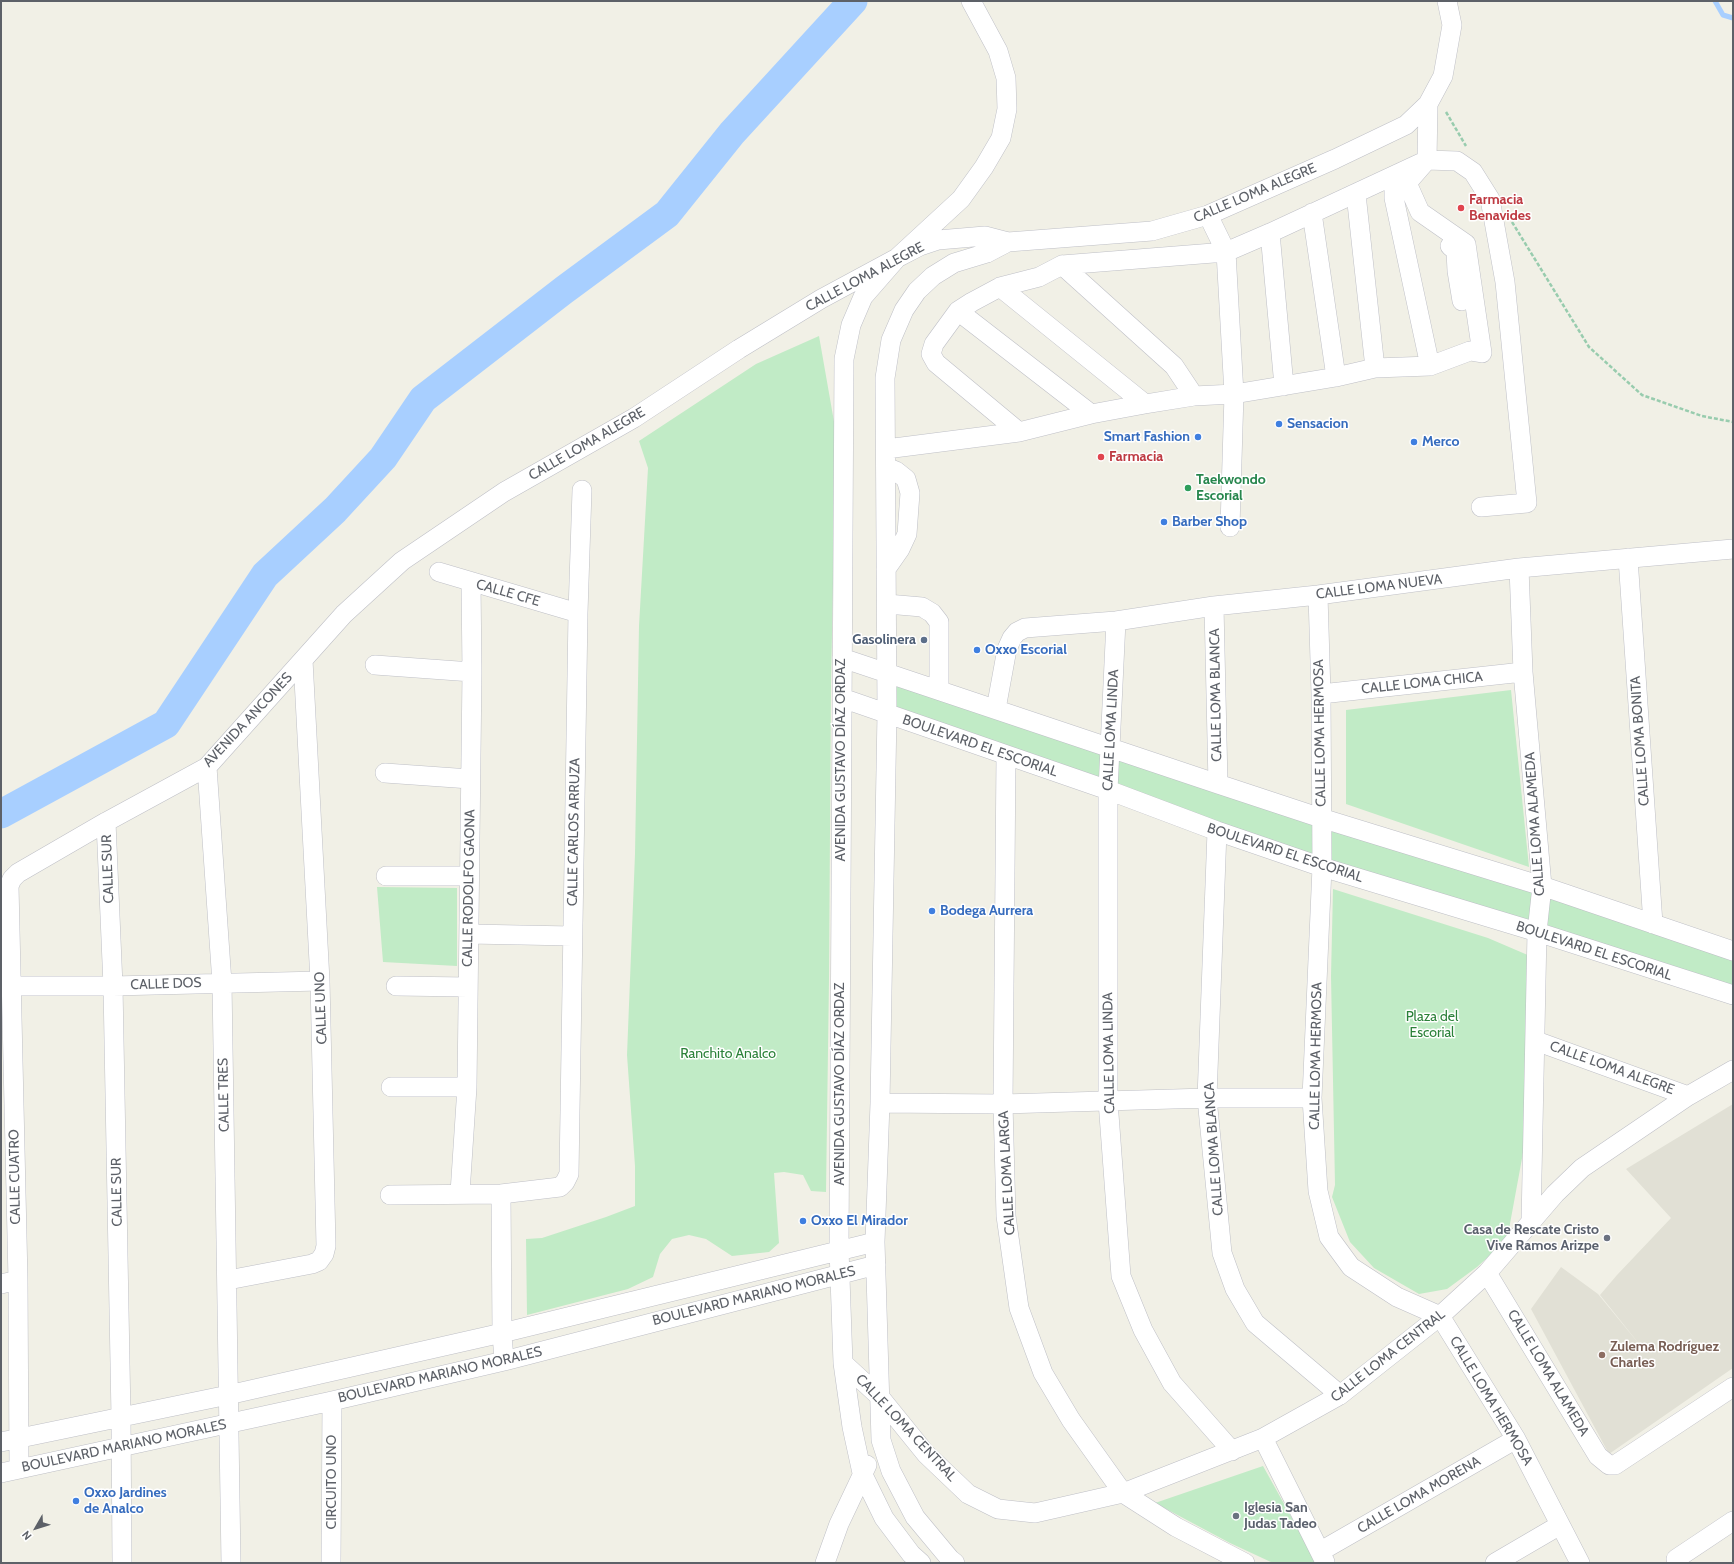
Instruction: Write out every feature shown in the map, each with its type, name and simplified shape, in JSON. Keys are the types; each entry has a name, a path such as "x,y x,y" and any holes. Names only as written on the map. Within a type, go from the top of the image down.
{"street":[{"name":"AVENIDA GUSTAVO DÍAZ ORDAZ","path":"921,1563 911,1554 884,1518 862,1473 852,1427 843,1363 839,1249 844,359 851,325 863,297 897,258 961,199 984,167 1001,138 1007,109 1006,78 998,51 971,1"},
{"name":"CALLE LOMA ALEGRE","path":"402,561 504,492 634,418 821,299 920,246 938,240 985,236 1008,242 1152,231 1208,216 1335,159 1406,125 1436,106 1452,25 1448,1"},
{"path":"886,458 1019,432 1091,414 1146,404 1194,396 1234,394 1336,377 1375,368 1430,366 1470,351 1482,353 1466,244 1420,212 1407,183 1427,160 1436,106"},
{"path":"1019,432 936,363 931,354 934,344 958,311 1000,287 1038,277 1062,265 1226,252 1356,194 1427,160 1457,161 1473,172 1490,199 1504,282 1528,503 1481,507"},
{"path":"1394,176 1394,198 1430,366"},
{"path":"1356,194 1375,368"},
{"path":"1394,198 1456,251 1457,271 1470,351"},
{"path":"1312,213 1336,377"},
{"path":"1208,216 1226,252 1234,394 1230,527"},
{"path":"1270,233 1284,386"},
{"path":"955,1563 915,1518 891,1471 881,1440 875,1242 880,1102 887,713 885,378 891,340 904,310 917,291 933,276 954,263 987,253 1008,242"},
{"path":"1062,265 1174,366 1194,396"},
{"path":"1000,287 1146,404"},
{"path":"958,311 1091,414"},
{"name":"CALLE CARLOS ARRUZA","path":"501,1194 560,1187 566,1182 569,1174 578,613 582,490"},
{"name":"CALLE LOMA NUEVA","path":"996,709 1006,649 1017,632 1025,628 1116,621 1214,606 1318,595 1519,568 1733,549"},
{"name":"CALLE LOMA BONITA","path":"1628,558 1653,924"},
{"name":"AVENIDA ANCONES","path":"9,886 12,879 18,873 106,822 207,767 344,614 402,561"},
{"name":"CALLE LOMA ALAMEDA","path":"1519,568 1523,672 1542,886 1537,932 1536,1041 1531,1224"},
{"name":"CALLE CFE","path":"439,572 578,613"},
{"name":"CALLE RODOLFO GAONA","path":"460,1193 467,1088 472,672 471,582"},
{"name":"CALLE LOMA HERMOSA","path":"1318,595 1321,694 1322,867 1312,1098 1318,1191 1329,1238 1351,1267 1397,1297 1440,1316 1516,1439 1580,1563"},
{"path":"886,604 922,607 932,612 939,622 939,690"},
{"name":"CALLE LOMA BLANCA","path":"1214,606 1218,784"},
{"name":"CALLE LOMA LINDA","path":"1116,621 1108,790 1108,1101 1121,1276 1143,1330 1172,1383 1232,1451"},
{"path":"842,658 1218,784 1322,818 1542,886 1733,951"},
{"name":"CALLE UNO","path":"228,1280 312,1264 319,1261 324,1254 326,1246 320,981 303,660"},
{"path":"375,666 472,672"},
{"name":"CALLE LOMA CHICA","path":"1321,694 1523,672"},
{"name":"BOULEVARD EL ESCORIAL","path":"842,698 1108,790 1217,831 1322,867 1537,932 1733,995"},
{"name":"CALLE LOMA LARGA","path":"1006,755 1003,1104 1006,1216 1019,1308 1044,1372 1071,1420 1123,1494 1176,1526 1245,1563"},
{"name":"CALLE TRES","path":"207,767 222,983 228,1280 228,1395 230,1423"},
{"path":"385,773 470,779"},
{"name":"CALLE SUR","path":"106,822 112,986 121,1417 122,1563"},
{"name":"CALLE LOMA BLANCA","path":"1217,831 1207,1098 1222,1252 1235,1289 1255,1323 1340,1395"},
{"path":"386,876 469,876"},
{"name":"CALLE CUATRO","path":"9,886 11,986 9,1282 20,1438 19,1468"},
{"path":"469,934 572,936"},
{"name":"CALLE DOS","path":"11,986 112,986 320,981"},
{"path":"396,986 468,987"},
{"name":"CALLE LOMA ALEGRE","path":"1536,1041 1688,1096"},
{"name":"CALLE LOMA CENTRAL","path":"843,1363 879,1396 926,1454 968,1494 998,1509 1035,1513 1123,1494 1263,1438 1340,1395 1440,1316 1487,1273 1531,1224 1555,1194 1582,1168 1688,1096 1733,1070"},
{"path":"391,1087 467,1088"},
{"path":"880,1102 1003,1104 1207,1098 1312,1098"},
{"path":"390,1195 460,1193 501,1194 502,1333 504,1361"},
{"name":"BOULEVARD MARIANO MORALES","path":"1,1442 228,1395 502,1333 839,1249 875,1242"},
{"name":"BOULEVARD MARIANO MORALES","path":"1,1473 332,1401 504,1361 840,1273 876,1265"},
{"name":"CALLE LOMA ALAMEDA","path":"1487,1273 1598,1456 1609,1465 1615,1466 1733,1387"},
{"name":"CIRCUITO UNO","path":"331,1563 332,1401"},
{"path":"230,1423 231,1563"},
{"path":"1263,1438 1323,1557"},
{"name":"CALLE LOMA MORENA","path":"1323,1557 1516,1439"},
{"path":"825,1563 839,1524 862,1473 881,1440"},
{"path":"1676,1559 1733,1521"},
{"path":"1495,1563 1560,1524"}],"path":[{"path":"1436,106 1468,148"},
{"path":"1509,216 1588,347 1642,395 1702,416 1733,422"}],"shaded area":[{"path":"1733,1104 1733,1368 1609,1454 1531,1309 1561,1267 1598,1294 1644,1350 1600,1295 1671,1218 1626,1169"}],"green space":[{"name":"Ranchito Analco","path":"819,336 836,433 831,684 826,1192 811,1191 803,1175 784,1172 774,1173 779,1243 769,1252 732,1256 706,1239 689,1235 672,1239 660,1254 653,1277 628,1289 527,1315 526,1239 542,1238 635,1206 635,1166 627,1055 635,854 639,626 648,468 639,441 756,364"},
{"path":"888,675 1109,750 1107,788 890,711"},
{"path":"1511,690 1529,867 1346,804 1346,710"},
{"path":"1111,748 1320,819 1320,865 1109,789"},
{"path":"1323,820 1541,886 1537,931 1323,866"},
{"path":"377,887 457,888 457,966 383,962"},
{"path":"1542,887 1733,952 1733,994 1538,932"},
{"name":"Plaza del Escorial","path":"1333,889 1488,938 1537,959 1523,1153 1507,1240 1477,1267 1447,1289 1419,1294 1374,1268 1350,1242 1332,1197 1335,1185 1331,976"},
{"path":"1263,1466 1317,1563 1273,1563 1230,1543 1155,1503"}],"waterway":[{"path":"1,814 166,724 265,575 335,510 383,458 423,399 564,290 667,214 732,133 853,1"},
{"path":"1715,1 1723,15 1733,18"}],"place":[{"name":"Farmacia Benavides","path":"1461,208"},
{"name":"Sensacion","path":"1279,424"},
{"name":"Smart Fashion","path":"1198,437"},
{"name":"Merco","path":"1414,442"},
{"name":"Farmacia","path":"1101,457"},
{"name":"Taekwondo Escorial","path":"1188,488"},
{"name":"Barber Shop","path":"1164,522"},
{"name":"Gasolinera","path":"924,640"},
{"name":"Oxxo Escorial","path":"977,650"},
{"name":"Bodega Aurrera","path":"932,911"},
{"name":"Oxxo El Mirador","path":"803,1221"},
{"name":"Casa de Rescate Cristo Vive Ramos Arizpe","path":"1607,1238"},
{"name":"Zulema Rodríguez Charles","path":"1602,1355"},
{"name":"Oxxo Jardines de Analco","path":"76,1501"},
{"name":"Iglesia San Judas Tadeo","path":"1236,1516"}]}
